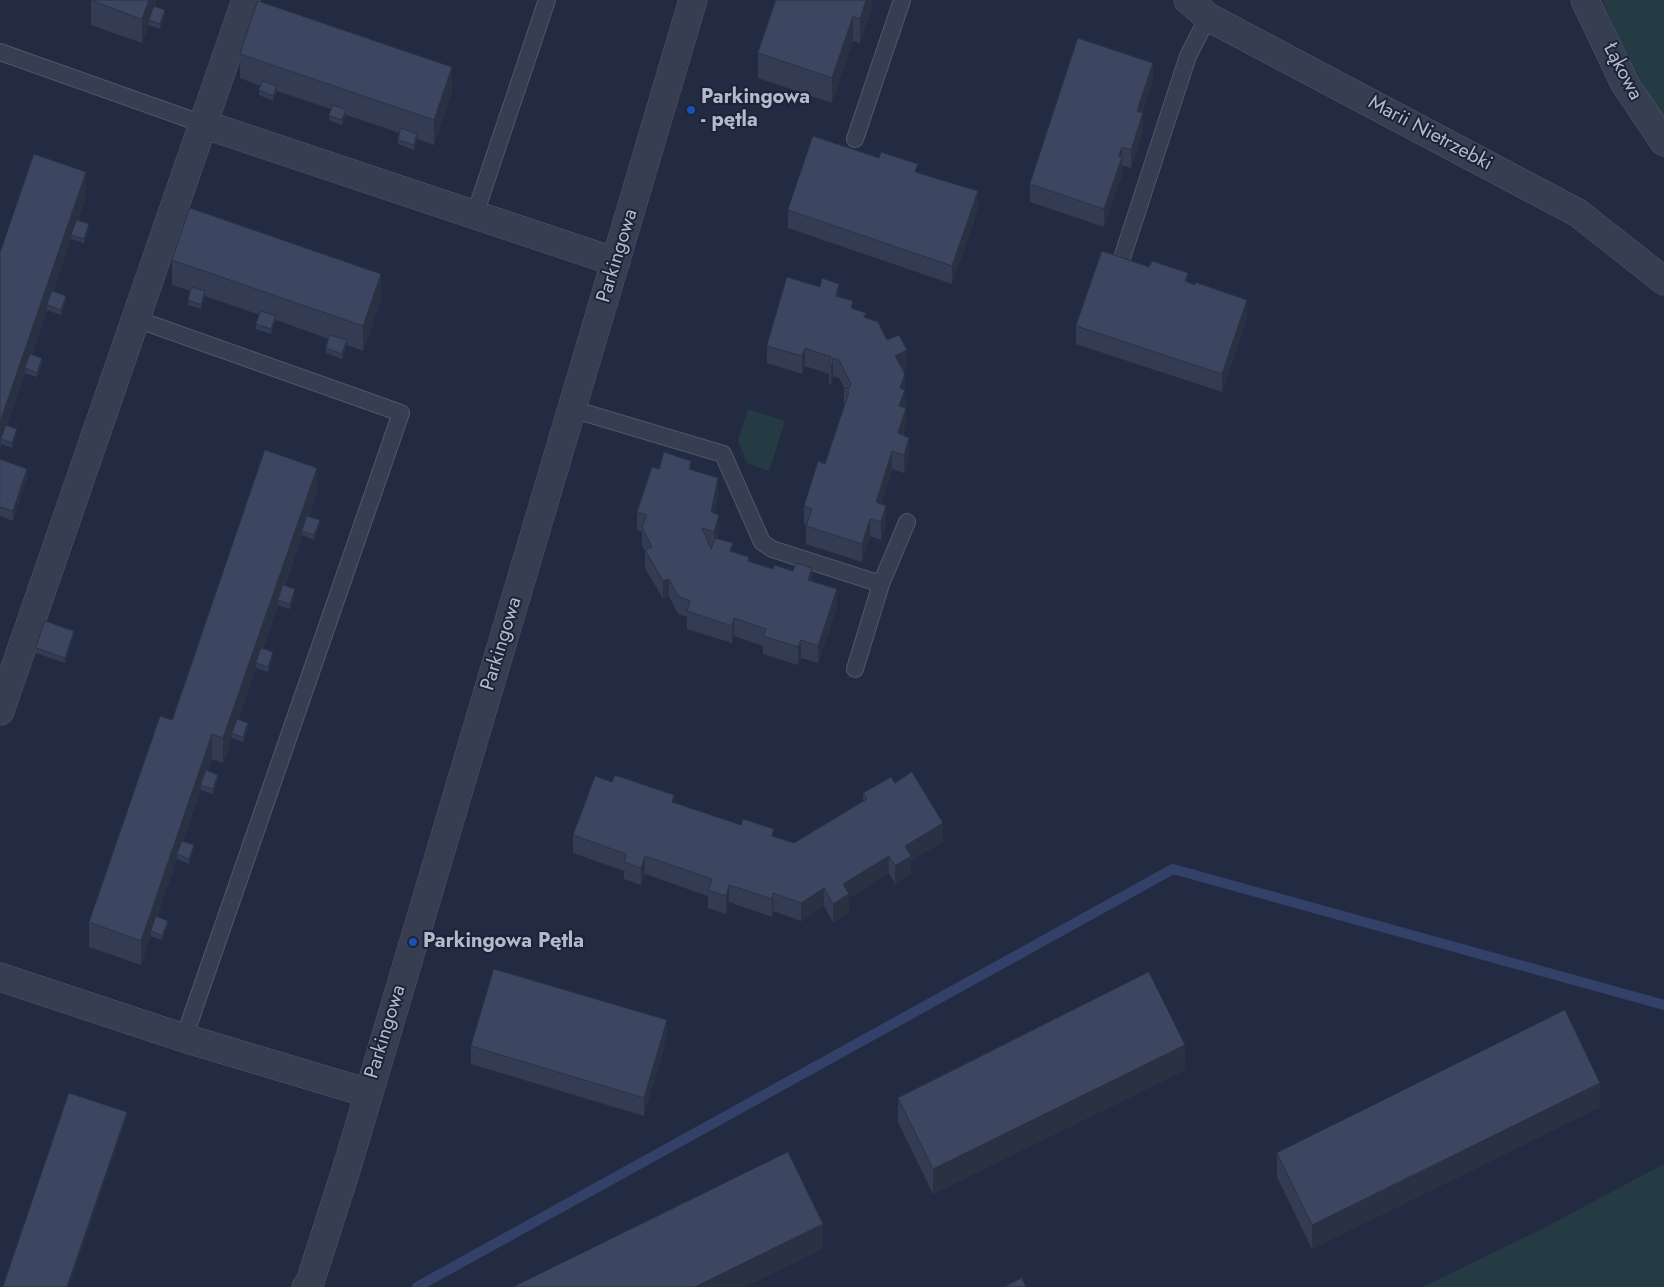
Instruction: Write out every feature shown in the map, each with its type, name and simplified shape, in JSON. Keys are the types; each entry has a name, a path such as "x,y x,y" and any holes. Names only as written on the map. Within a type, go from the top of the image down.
{"street":[{"path":"0,711 246,0"},
{"name":"Parkingowa","path":"306,1287 310,1282 347,1167 693,0"},
{"name":"Łąkowa","path":"1585,0 1625,84 1664,142"},
{"name":"Marii Nietrzebki","path":"1198,8 1578,213 1664,281"},
{"path":"204,124 616,262"},
{"path":"0,976 184,1038 368,1092"}],"lane":[{"path":"475,214 547,0"},
{"path":"855,139 902,0"},
{"path":"1122,258 1188,56 1198,8"},
{"path":"0,52 204,124"},
{"path":"136,319 402,413 184,1038"},
{"path":"572,409 723,454 762,542 772,549 881,584"},
{"path":"855,669 881,584 907,522"}],"shaded area":[{"path":"1603,0 1664,0 1664,118 1632,70"},
{"path":"748,409 785,421 769,471 747,463 738,440"},
{"path":"1664,1164 1664,1287 1423,1287 1546,1227"}],"building":[{"path":"91,0 149,0 142,19"},
{"path":"776,0 866,0 860,19 853,16 832,78 758,53"},
{"path":"258,1 452,67 434,120 240,54"},
{"path":"154,6 165,10 160,24 149,20"},
{"path":"1078,38 1153,63 1137,111 1143,113 1131,150 1122,147 1119,156 1122,157 1104,209 1030,184"},
{"path":"263,81 277,86 273,96 259,90"},
{"path":"333,105 346,110 342,120 329,116"},
{"path":"401,128 417,134 414,145 398,140"},
{"path":"813,136 879,158 881,152 918,164 915,172 978,191 952,266 788,210"},
{"path":"34,154 86,172 0,422 0,253"},
{"path":"190,208 381,274 363,326 172,260"},
{"path":"77,220 89,224 84,239 71,235"},
{"path":"1102,251 1149,267 1152,261 1188,273 1185,281 1195,285 1195,282 1247,300 1222,374 1076,326"},
{"path":"787,277 820,287 822,278 839,284 836,296 853,301 851,308 866,313 864,317 878,322 887,340 899,335 907,350 895,356 905,374 900,388 905,390 899,406 906,408 898,433 909,438 904,455 892,451 876,502 886,506 881,522 870,519 862,544 806,526 812,509 804,506 818,461 825,464 849,392 844,390 845,388 849,389 851,384 839,360 833,358 831,366 829,365 831,357 805,348 802,356 767,346"},
{"path":"192,287 205,291 201,305 188,300"},
{"path":"52,291 66,296 61,310 47,305"},
{"path":"261,311 276,316 271,329 256,324"},
{"path":"330,335 347,340 342,354 326,348"},
{"path":"30,354 42,358 37,373 25,368"},
{"path":"6,425 17,429 12,443 1,439"},
{"path":"265,450 317,468 223,738 212,734 141,941 89,922 160,716 172,720"},
{"path":"664,452 691,461 689,469 718,478 711,512 719,515 714,532 702,528 711,549 715,538 733,543 730,551 749,557 748,561 773,569 774,565 793,571 796,563 812,568 808,580 837,589 818,646 801,640 798,647 763,636 766,629 734,618 732,626 687,611 690,601 678,596 669,579 663,581 645,550 652,547 642,527 647,515 637,512 652,467 659,469"},
{"path":"0,459 27,469 13,511 0,507"},
{"path":"307,516 320,520 314,535 302,531"},
{"path":"283,585 295,589 290,604 278,600"},
{"path":"45,621 74,631 65,658 36,648"},
{"path":"261,648 273,652 268,667 256,663"},
{"path":"237,719 248,723 243,737 232,734"},
{"path":"206,770 218,775 213,789 201,785"},
{"path":"912,772 943,823 905,846 911,856 895,866 889,856 843,884 849,894 833,904 824,888 801,903 773,893 772,899 729,885 726,896 708,890 712,879 645,856 641,868 624,862 626,854 573,835 595,776 612,782 615,775 674,795 672,802 741,825 743,819 774,829 772,836 794,843 867,799 863,793 891,777 895,783"},
{"path":"182,841 194,845 189,859 177,854"},
{"path":"156,916 168,921 162,936 151,931"},
{"path":"494,969 667,1020 644,1098 471,1046"},
{"path":"1149,972 1185,1045 933,1169 898,1098"},
{"path":"1565,1010 1600,1083 1312,1225 1277,1153"},
{"path":"69,1093 127,1112 67,1287 3,1287"},
{"path":"788,1152 823,1224 695,1287 513,1287"},
{"path":"1022,1278 1026,1287 1004,1287"}],"waterway":[{"path":"417,1287 1173,869 1664,1005"}],"place":[{"name":"Parkingowa - pętla","path":"691,110"},
{"name":"Parkingowa Pętla","path":"413,942"}]}
